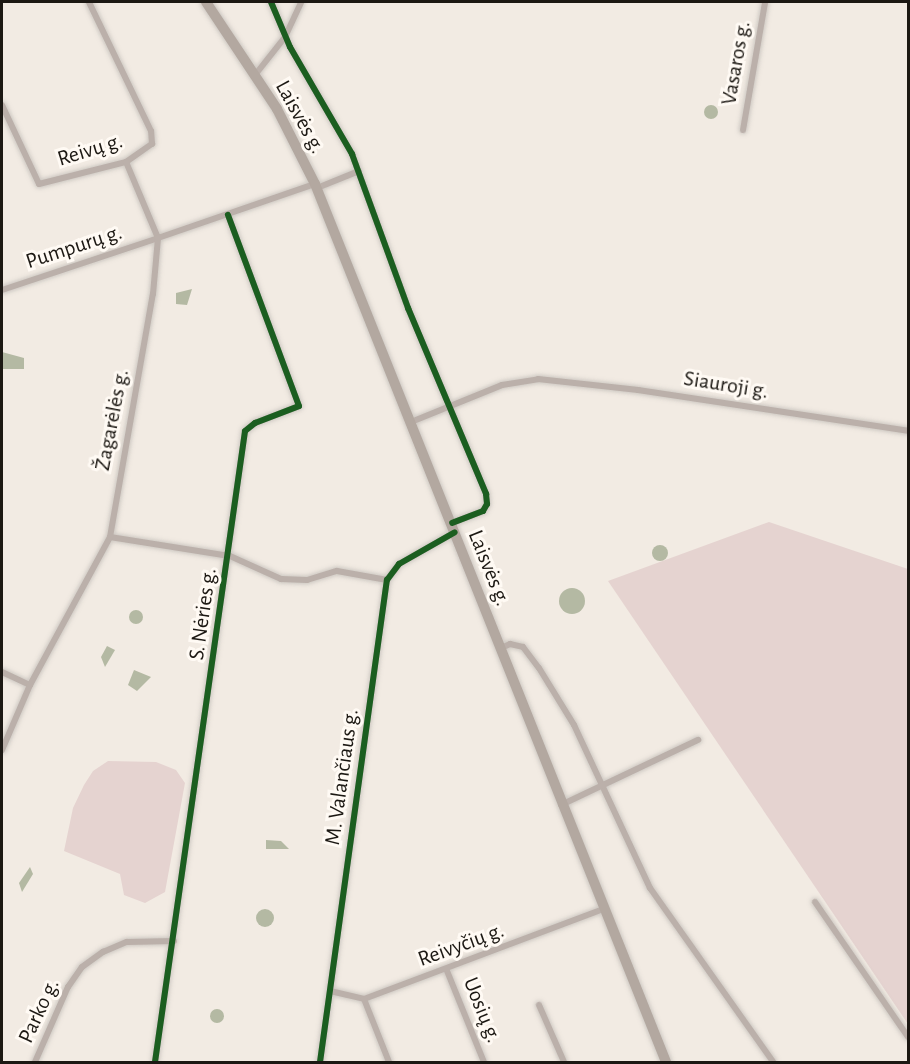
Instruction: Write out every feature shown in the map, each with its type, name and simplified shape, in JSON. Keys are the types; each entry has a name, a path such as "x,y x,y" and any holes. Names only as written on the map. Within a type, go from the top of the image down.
{"main road":[{"name":"Laisvės g.","path":"206,2 255,75 316,186 501,648 561,805 666,1062"}],"street":[{"name":"Reivų g.","path":"2,105 39,184 126,162 149,148 153,138 89,2"},
{"path":"110,537 230,556 281,579 307,580 337,571 387,580 399,564 453,527 483,511 487,504 408,308 359,171 329,108 285,37 271,2"},
{"path":"255,75 285,37 301,2"},
{"name":"Vasaros g.","path":"743,130 765,2"},
{"path":"126,162 158,238 359,171"},
{"name":"S. Nėries g.","path":"155,1062 230,556 245,431 255,423 299,406 228,214"},
{"name":"Pumpurų g.","path":"2,290 158,238"},
{"name":"Žagarėlės g.","path":"2,750 30,685 110,537 121,460 146,338 158,238"},
{"name":"Siauroji g.","path":"411,422 502,385 538,379 639,390 909,431"},
{"name":"M. Valančiaus g.","path":"320,1062 387,580"},
{"path":"501,648 516,644 529,652 574,725 650,888 773,1062"},
{"path":"2,672 30,685"},
{"path":"561,805 698,740"},
{"path":"815,902 909,1037"},
{"name":"Reivyčių g.","path":"364,999 447,971 603,909"},
{"name":"Parko g.","path":"35,1062 68,987 82,967 127,942 174,941"},
{"name":"Uosių g.","path":"447,971 484,1062"},
{"path":"330,991 364,999 389,1062"},
{"path":"539,1005 564,1062"}],"shaded area":[{"path":"708,105 714,105 718,112 714,119 708,119 704,115 704,109"},
{"path":"192,289 187,305 176,304 176,293"},
{"path":"2,352 24,358 24,369 2,369"},
{"path":"769,522 908,569 908,1024 608,581"},
{"path":"660,545 666,547 668,553 666,559 660,561 654,559 652,553 654,547"},
{"path":"572,588 581,592 585,601 581,610 572,614 563,610 559,601 563,592"},
{"path":"133,610 139,610 143,617 139,624 133,624 129,620 129,614"},
{"path":"107,646 115,650 105,667 101,657"},
{"path":"134,670 151,677 137,691 128,685"},
{"path":"108,761 156,762 176,770 185,783 165,892 145,903 124,895 120,874 64,851 73,808 84,785 93,771"},
{"path":"266,840 281,841 289,849 266,849"},
{"path":"30,867 33,874 22,892 19,883"},
{"path":"265,909 271,912 274,918 271,924 265,927 259,924 256,918 259,912"},
{"path":"217,1009 222,1011 224,1016 222,1021 217,1023 212,1021 210,1016 212,1011"}],"cycle path":[{"path":"271,2 290,47 352,154 408,308 486,494 487,504 483,511 452,523"},
{"path":"155,1062 245,431 255,423 299,406 228,215"},
{"path":"320,1062 387,580 399,564 455,532"}]}
